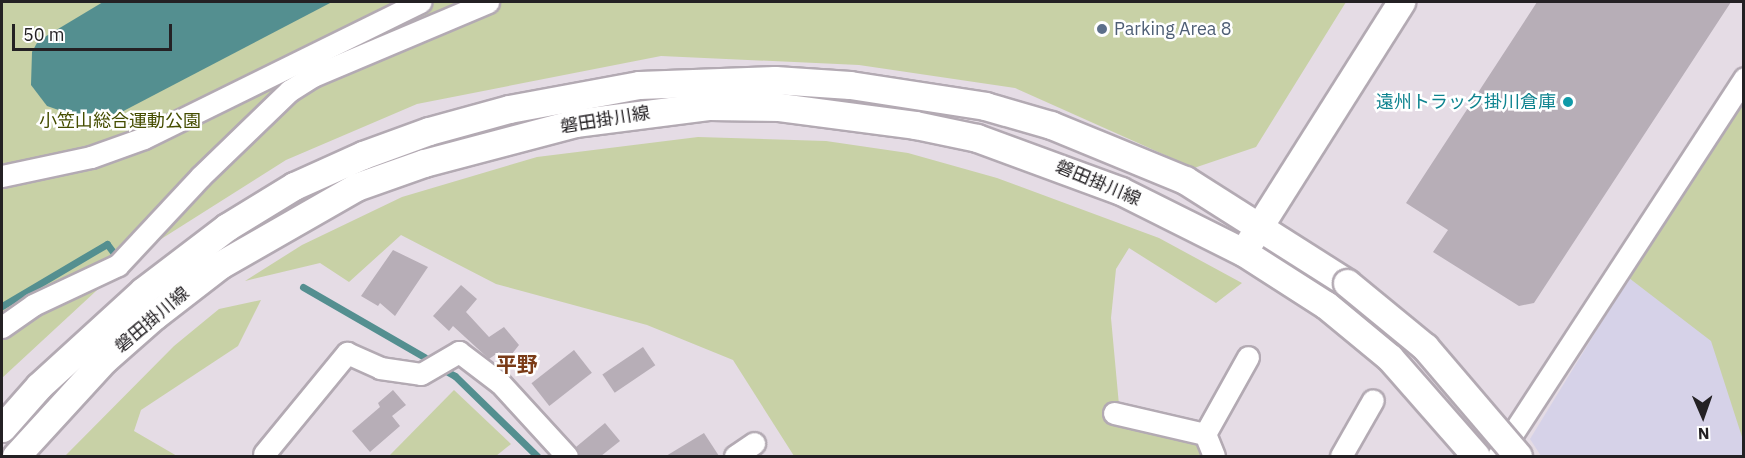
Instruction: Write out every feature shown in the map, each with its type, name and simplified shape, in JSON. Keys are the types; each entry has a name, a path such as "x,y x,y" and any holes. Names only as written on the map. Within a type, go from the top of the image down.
{"main road":[{"path":"1243,252 1401,2"},
{"name":"磐田掛川線","path":"2,428 39,386 142,291 227,227 294,186 363,154 429,131 509,109 639,85 775,80 850,85 985,106 1051,125 1118,150 1185,180 1260,225 1347,283 1425,347 1518,456"},
{"name":"磐田掛川線","path":"16,456 105,359 154,316 220,265 278,228 356,187 435,159 575,123 711,106 779,107 915,124 977,138 1052,163 1121,191 1243,252 1326,305 1390,358 1476,456"}],"street":[{"path":"2,176 91,157 144,138 420,2"},
{"path":"2,327 33,305 118,265 208,169 289,92 313,76 488,2"},
{"path":"1498,456 1743,78"},
{"path":"264,454 347,353 380,368 421,374 459,352 500,383 567,456"},
{"path":"1205,434 1248,357"},
{"path":"1341,456 1373,400"},
{"path":"1114,413 1205,434"},
{"path":"1205,434 1214,456"},
{"path":"735,456 754,443"}],"shaded area":[{"path":"1652,240 1743,321 1743,456 1541,456 1530,439"}],"green space":[{"name":"小笠山総合運動公園","path":"2,2 1346,2 1256,147 1194,168 1015,88 859,65 661,56 417,104 286,160 158,241 166,232 149,242 2,378"},
{"path":"1743,95 1743,440 1711,341 1629,278"},
{"path":"698,137 826,141 908,153 997,178 1159,238 1242,283 1216,303 1129,248 1116,269 1111,318 1119,405 1136,417 1219,424 1211,456 794,456 733,360 647,325 496,284 401,235 349,282 320,263 245,281 302,245 402,197 537,157"},
{"path":"261,300 238,346 141,410 134,431 177,456 65,456 174,346 219,309"},
{"path":"454,390 511,444 496,456 389,456"}],"water":[{"path":"103,2 332,2 112,117 76,116 47,106 31,85 32,52 38,41"}],"building":[{"name":"遠州トラック掛川倉庫","path":"1537,2 1731,2 1534,303 1519,306 1433,252 1448,230 1406,203"},
{"path":"393,250 428,267 395,316 380,303 378,306 361,296"},
{"path":"461,285 477,299 466,312 489,337 504,327 519,345 508,359 499,352 489,359 453,326 449,331 433,316"},
{"path":"643,347 655,365 615,393 602,374"},
{"path":"574,350 592,373 549,406 531,383"},
{"path":"393,390 406,405 392,416 400,426 370,452 352,431 380,407 378,403"},
{"path":"605,423 620,441 601,456 579,456 576,447"},
{"path":"704,433 719,456 666,456"}],"waterway":[{"path":"2,306 107,244 113,252"},
{"path":"303,287 424,357"},
{"path":"441,368 455,376 537,456"}],"place":[{"name":"Parking Area 8","path":"1102,29"},
{"name":"遠州トラック掛川倉庫","path":"1568,102"}],"district":[{"name":"平野","path":"517,364"}]}
